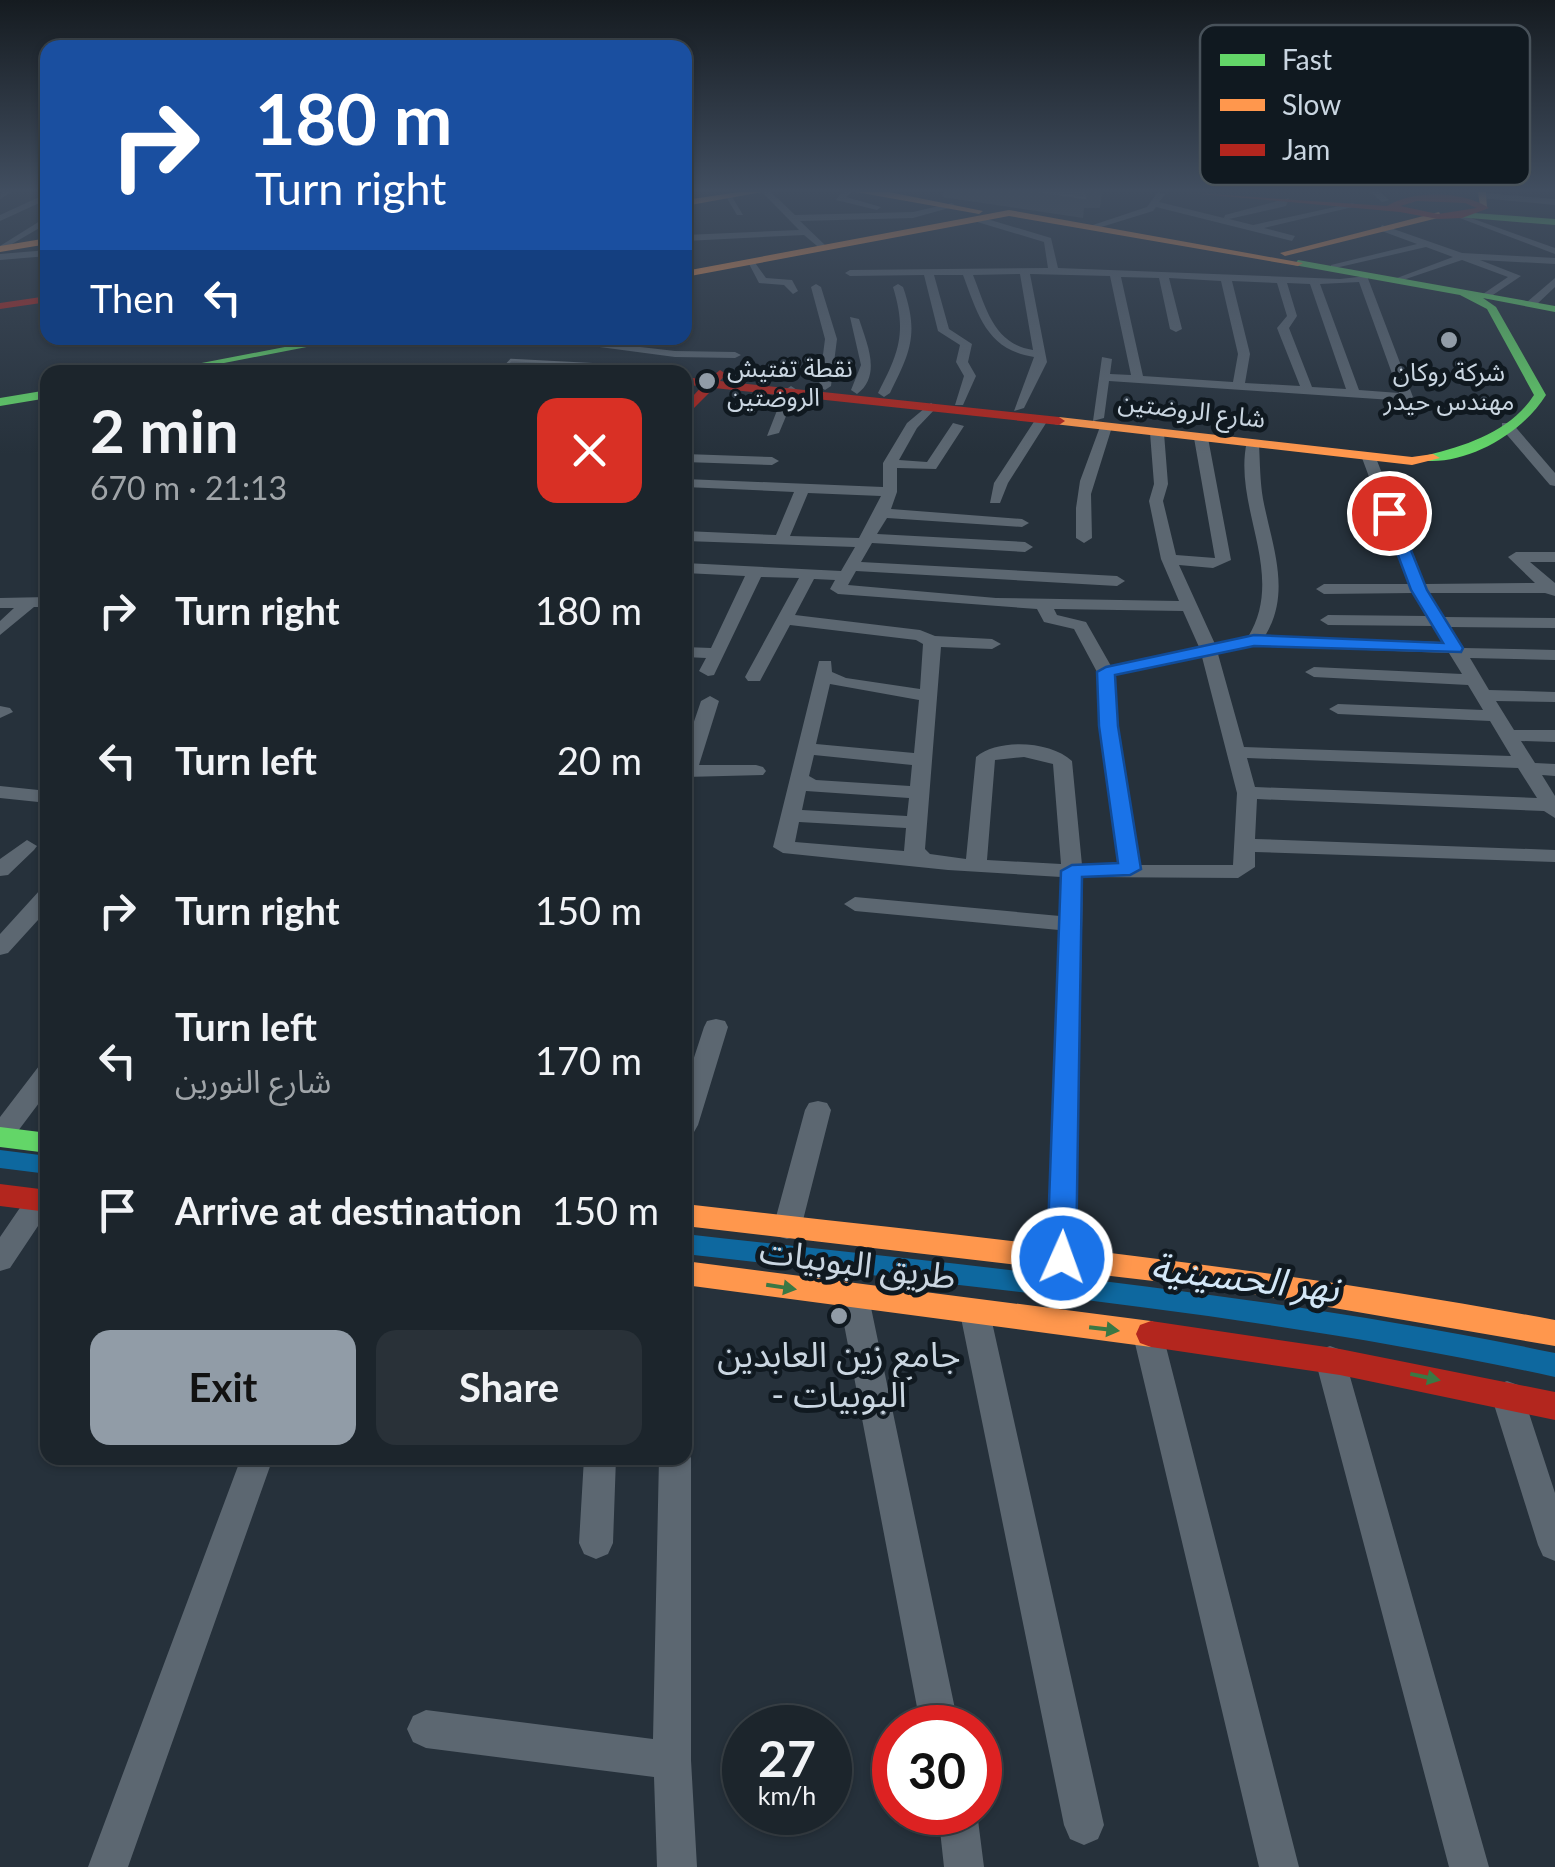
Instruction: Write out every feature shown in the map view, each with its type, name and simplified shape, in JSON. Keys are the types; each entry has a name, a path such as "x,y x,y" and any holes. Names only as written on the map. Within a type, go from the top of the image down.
{"main road":[{"path":"1368,279 1555,311"},
{"path":"1397,279 1472,298 1531,304 1555,311"},
{"name":"شارع الروضتين","path":"716,378 1018,408 1157,433 1412,462 1438,459 1508,426 1534,411 1548,395 1472,298"},
{"name":"شارع الروضتين","path":"716,378 1042,420 1102,422 1388,451 1431,448 1505,413 1517,402 1516,384 1472,298"},
{"path":"0,306 40,300"},
{"path":"199,365 309,345"},
{"path":"692,378 716,378"},
{"path":"692,405 716,378"},
{"path":"0,402 40,395"},
{"path":"0,1137 40,1142"},
{"path":"0,1195 40,1200"},
{"name":"طريق البوبيات","path":"692,1217 1359,1296 1555,1333"},
{"name":"طريق البوبيات","path":"692,1274 1330,1359 1555,1406"}],"street":[{"path":"762,279 788,282 793,290"},
{"path":"930,279 944,330 966,344 962,362 970,376 959,402"},
{"path":"970,279 991,334 1012,351 1040,354"},
{"path":"1018,408 1041,362 1026,279"},
{"path":"1115,279 1138,380"},
{"path":"1165,279 1176,329"},
{"path":"1226,279 1244,354 1238,387"},
{"path":"1257,279 1344,279"},
{"path":"1104,377 1407,397 1362,279"},
{"path":"1472,298 1510,279"},
{"path":"1281,280 1292,316 1283,328 1308,392"},
{"path":"1314,281 1354,394"},
{"path":"1531,304 1555,281"},
{"path":"884,393 899,363 910,322 898,286"},
{"path":"816,287 831,339 825,386"},
{"path":"854,318 868,365 857,390"},
{"path":"598,345 675,354 736,355 716,378"},
{"path":"1084,538 1080,514 1102,422 1106,358"},
{"path":"772,433 791,390"},
{"path":"816,623 882,513 890,492 890,463 912,426 931,406"},
{"path":"995,500 1000,483 1042,420"},
{"path":"890,463 931,466 958,426"},
{"path":"1508,426 1555,482"},
{"path":"929,696 842,683 824,670 783,847 1072,871 1238,872 1244,866 1247,793 1208,648 1169,558 1156,501 1161,484 1157,433"},
{"path":"1169,558 1213,563 1223,560 1202,438"},
{"path":"1252,444 1255,494 1270,550 1272,595 1254,640"},
{"path":"692,458 772,462"},
{"path":"1369,458 1419,590 1554,807"},
{"path":"692,483 890,492"},
{"path":"781,540 802,489"},
{"path":"882,513 1022,523"},
{"path":"692,536 1026,547"},
{"path":"1552,590 1516,558 1555,556"},
{"path":"692,568 845,577 1116,581"},
{"path":"708,671 755,572"},
{"path":"754,676 810,574"},
{"path":"845,577 996,604 1187,606"},
{"path":"1324,589 1552,590"},
{"path":"0,604 39,602"},
{"path":"0,630 39,602"},
{"path":"1043,604 1050,618 1080,626 1106,672 1108,726 1130,869"},
{"path":"784,619 920,635 931,640 992,644"},
{"path":"1328,620 1555,622"},
{"path":"923,858 914,852 931,640"},
{"path":"1106,672 1254,640 1555,655"},
{"path":"692,652 717,653"},
{"path":"1314,672 1555,696"},
{"path":"692,754 710,701"},
{"path":"1338,710 1496,716"},
{"path":"1507,735 1555,736"},
{"path":"806,749 923,760"},
{"path":"1236,752 1525,765 1555,770"},
{"path":"976,866 986,757 996,753 1046,753 1062,761 1072,871 1062,1258"},
{"path":"692,771 756,772"},
{"path":"799,778 811,786 920,793"},
{"path":"0,792 40,796"},
{"path":"1247,793 1554,807"},
{"path":"790,815 917,824"},
{"path":"1244,845 1555,856"},
{"path":"0,870 27,846"},
{"path":"0,948 40,904"},
{"path":"856,904 1070,924"},
{"path":"692,1103 716,1027"},
{"path":"0,1137 40,1083"},
{"path":"787,1228 818,1110"},
{"path":"0,1260 40,1206"},
{"path":"854,1298 935,1705"},
{"path":"975,1313 1084,1825"},
{"path":"1148,1334 1279,1867"},
{"path":"1330,1359 1469,1867"},
{"path":"1507,1395 1555,1545"},
{"path":"108,1867 254,1465"},
{"path":"596,1542 600,1465"},
{"path":"675,1465 672,1760 677,1867"},
{"path":"426,1729 672,1760"},
{"path":"961,1835 964,1867"}],"building":[{"path":"511,360 609,365 506,365"}],"waterway":[{"name":"نهر الحسينية","path":"0,1159 40,1164"},
{"name":"نهر الحسينية","path":"692,1245 1231,1306 1448,1342 1555,1365"}],"traffic: fast":[{"path":"1390,279 1463,292 1491,307 1540,395 1521,419 1494,437 1433,458"},
{"path":"1471,293 1555,309"},
{"path":"199,365 309,345"},
{"path":"0,402 40,395"},
{"path":"0,1137 40,1142"}],"traffic: slow":[{"path":"1059,421 1412,461 1433,458"},
{"path":"692,1216 1230,1279 1447,1312 1555,1333"},
{"path":"692,1274 1151,1334"}],"traffic: jam":[{"path":"0,306 40,300"},
{"path":"692,405 720,374"},
{"path":"692,382 1059,421"},
{"path":"0,1195 40,1200"},
{"path":"1151,1334 1340,1362 1555,1406"}],"place":[{"name":"شركة روكان مهندس حيدر","path":"1449,340"},
{"name":"نقطة تفتيش الروضتين","path":"707,381"},
{"name":"جامع زين العابدين - البوبيات","path":"839,1316"}],"route":[{"path":"1062,1258 1072,871 1130,869 1108,726 1106,672 1254,640 1455,648 1419,590 1389,513"}]}
